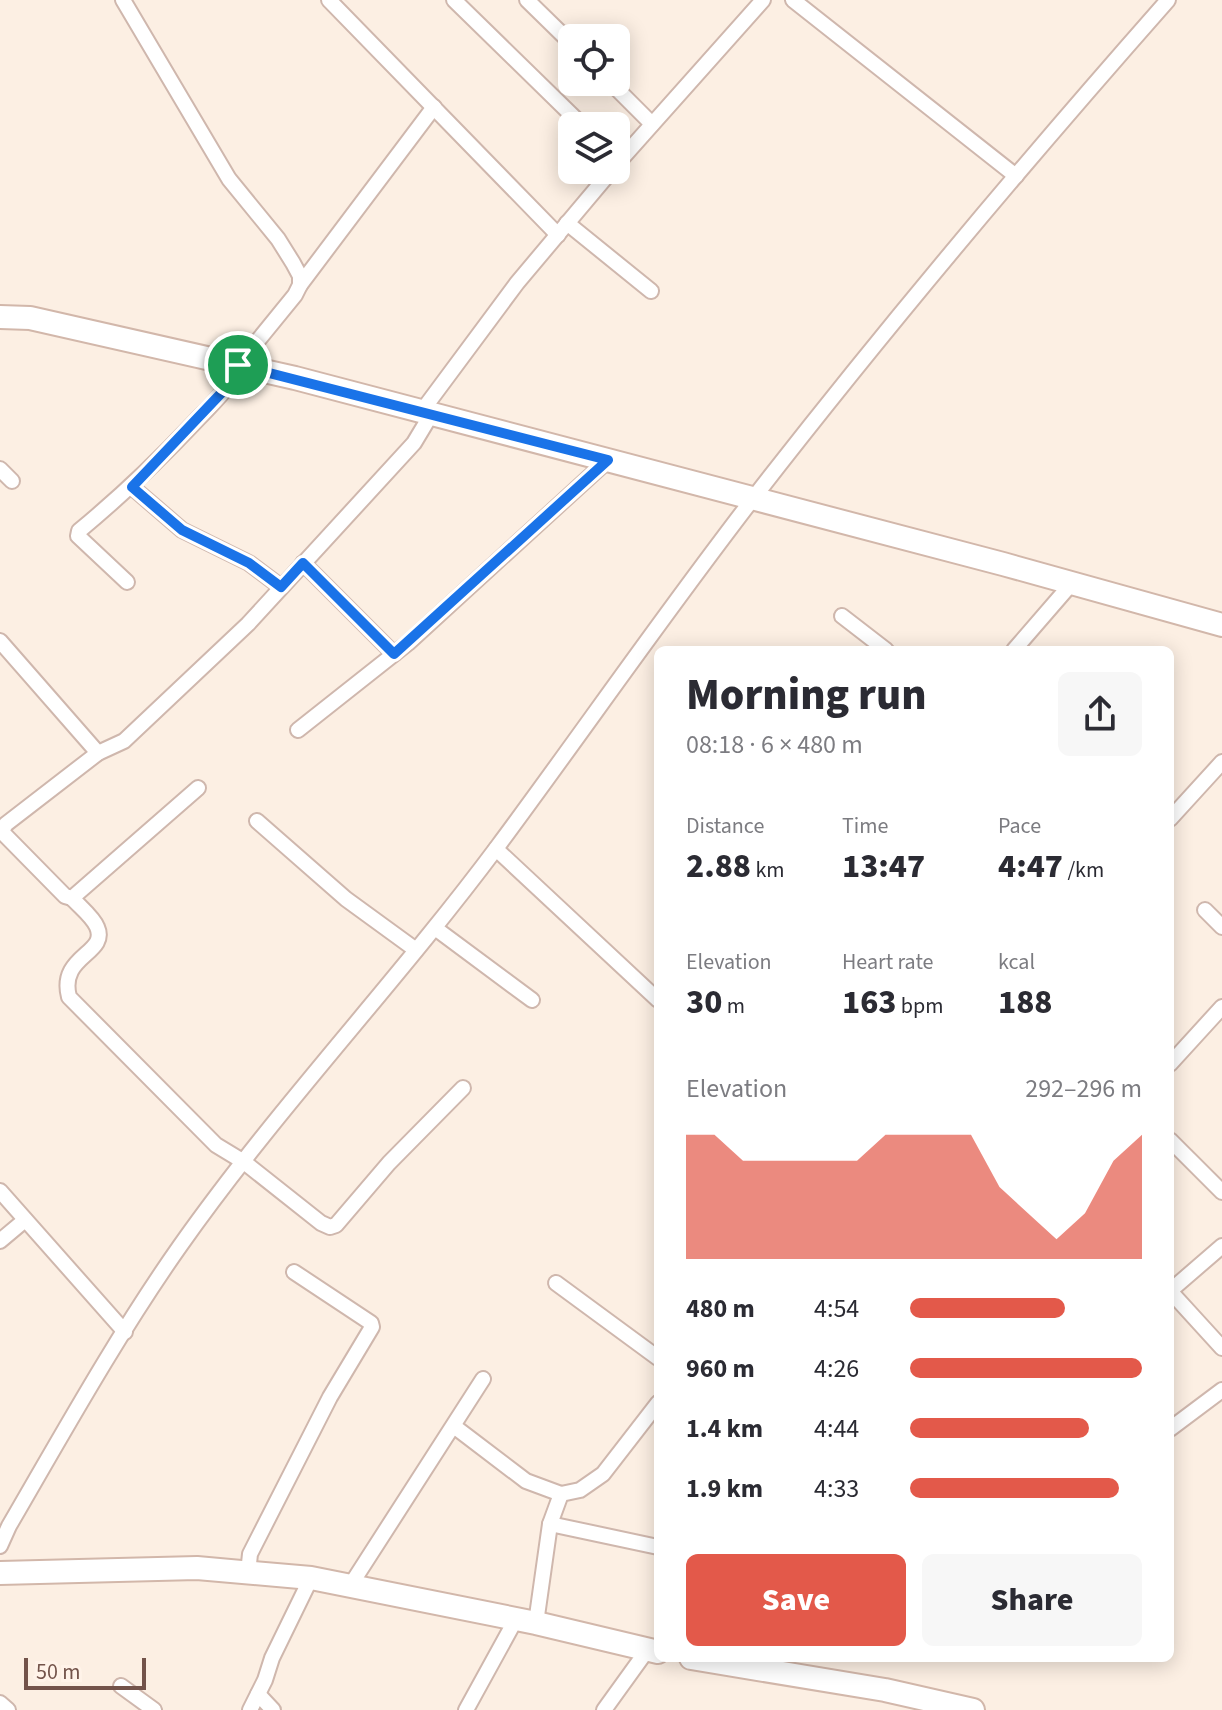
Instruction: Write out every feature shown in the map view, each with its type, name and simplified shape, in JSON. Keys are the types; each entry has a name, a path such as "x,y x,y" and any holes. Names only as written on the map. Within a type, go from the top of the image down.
{"street":[{"path":"123,0 229,179 278,239 293,263 300,276 300,285"},
{"path":"329,0 434,107 563,229 651,291"},
{"path":"454,0 569,112"},
{"path":"527,0 558,30"},
{"path":"630,148 763,0"},
{"path":"793,0 1016,176"},
{"path":"0,1546 61,1436 179,1248 244,1162 496,849 753,498 1016,176 1168,0"},
{"path":"624,96 652,124"},
{"path":"127,582 78,534 132,487 229,385 238,365 295,295 434,107"},
{"path":"463,1088 389,1163 336,1225 330,1227 244,1162 216,1145 69,997 65,982 70,970 93,948 99,934 97,925 72,898 65,896 2,826 98,753 124,741 248,624 414,443 427,412 517,283 599,184"},
{"path":"0,317 30,318 427,412 1222,625"},
{"path":"298,730 394,654 608,460"},
{"path":"0,469 12,481"},
{"path":"132,487 182,530 249,563 281,587"},
{"path":"303,563 394,654"},
{"path":"1017,646 1072,583"},
{"path":"842,616 881,646"},
{"path":"0,641 98,753"},
{"path":"1174,812 1222,762"},
{"path":"72,898 198,788"},
{"path":"257,821 346,899 416,950"},
{"path":"496,849 654,996"},
{"path":"1205,910 1222,927"},
{"path":"435,928 532,1000"},
{"path":"646,989 654,982"},
{"path":"1174,1060 1222,1007"},
{"path":"1174,1144 1222,1192"},
{"path":"0,1191 125,1332"},
{"path":"0,1241 25,1220"},
{"path":"1174,1288 1222,1246"},
{"path":"248,1573 250,1554 330,1397 372,1327 371,1323 294,1272"},
{"path":"556,1283 654,1355"},
{"path":"1174,1295 1222,1348"},
{"path":"350,1586 483,1379"},
{"path":"1174,1426 1222,1390"},
{"path":"455,1427 526,1481 561,1494 580,1490 603,1474 654,1408"},
{"path":"466,1710 526,1621 550,1524 561,1494"},
{"path":"550,1524 654,1546"},
{"path":"2,1577 197,1568 311,1578 653,1650 604,1710"},
{"path":"250,1710 311,1578"},
{"path":"715,1662 885,1690 973,1710"},
{"path":"121,1686 154,1710"},
{"path":"258,1694 273,1710"},
{"path":"0,1703 8,1710"}],"route":[{"path":"238,365 608,460 394,654 303,563 281,587 249,563 182,530 132,487 229,385 238,365"}]}
